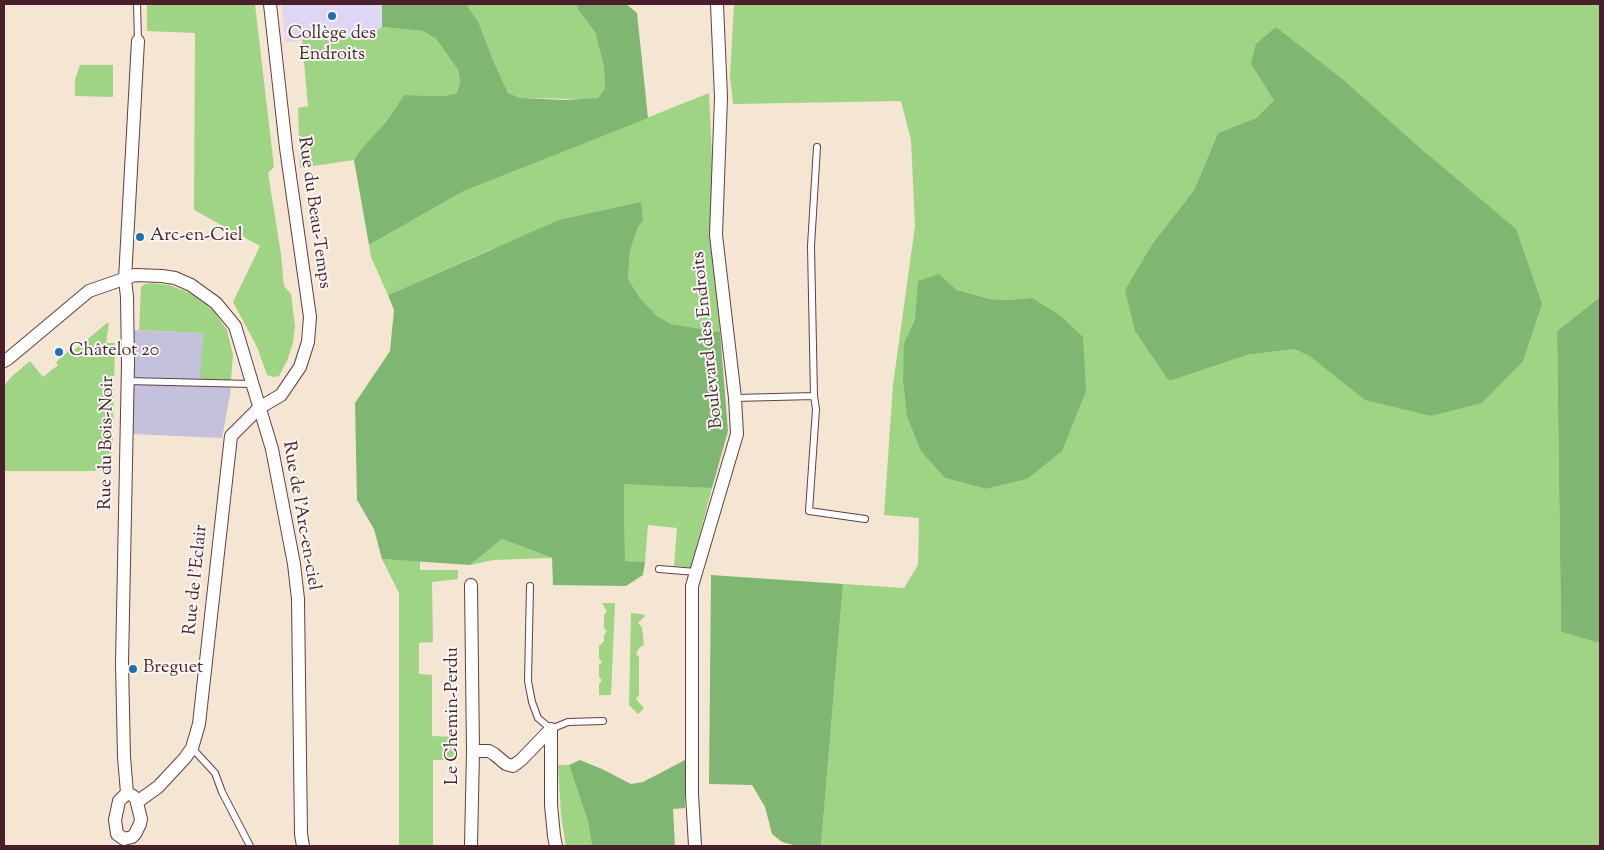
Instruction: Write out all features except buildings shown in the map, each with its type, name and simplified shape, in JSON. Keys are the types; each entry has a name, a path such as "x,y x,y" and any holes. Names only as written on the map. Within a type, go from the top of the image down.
{"street":[{"name":"Rue du Beau-Temps","path":"259,408 280,395 300,367 308,342 310,317 286,148 270,4"},
{"name":"Boulevard des Endroits","path":"695,846 692,794 692,586 737,434 735,398 716,235 721,97 717,4"},
{"name":"Rue du Bois-Noir","path":"127,793 124,757 122,664 128,381 125,278 138,40"},
{"name":"Rue de l'Arc-en-ciel","path":"4,361 89,292 136,275 175,278 191,285 216,303 235,326 272,449 294,564 298,599 301,834 303,846"},
{"name":"Rue de l'Eclair","path":"137,802 158,787 185,758 192,748 200,724 231,436 259,408"},
{"name":"Le Chemin-Perdu","path":"471,585 473,751 471,846"},
{"path":"473,751 489,751 506,764 513,766 551,729"},
{"path":"551,729 551,805 556,846"},
{"path":"110,846 117,834 115,814 119,801 127,793 133,796 137,802 141,818 140,824 132,837 124,839 117,834"},
{"path":"135,834 140,846"}],"lane":[{"name":"Rue du Bois-Noir","path":"137,4 138,40"},
{"path":"817,147 811,246 814,396 816,409 809,511 865,519"},
{"path":"128,381 252,384"},
{"path":"735,398 814,396"},
{"path":"659,569 696,572"},
{"path":"530,586 528,681 532,702 538,718 551,729 568,722 603,721"},
{"path":"192,748 215,773 222,792 250,846"}],"shaded area":[{"name":"Collège des Endroits","path":"282,4 382,4 382,27 367,36 285,42"},
{"path":"134,330 203,333 201,379 231,380 222,438 132,434"}],"green space":[{"path":"147,4 255,4 274,167 268,173 281,254 284,286 291,294 295,326 293,343 287,361 279,376 267,375 257,347 233,302 260,246 194,210 195,33 147,31"},
{"path":"382,4 466,4 478,21 508,93 521,98 564,100 598,98 605,88 604,67 595,32 576,4 626,4 637,13 648,118 464,191 369,245 354,160 361,149 386,122 404,95 445,96 457,93 460,82 458,70 436,39 423,31 382,27"},
{"path":"466,4 576,4 595,32 604,67 605,88 598,98 585,99 521,98 508,93 478,21"},
{"path":"734,4 1600,4 1600,297 1557,331 1561,632 1600,643 1600,846 821,846 843,584 904,588 918,565 919,518 884,515 893,385 915,226 911,140 901,101 733,104 730,76","holes":["1346,82 1426,153 1311,357 1294,349 1247,355 1168,381 1153,243 1194,190 1218,133 1256,118 1274,100","939,274 957,290 992,299 1032,298 1027,479 986,489 945,478 904,343"]},
{"path":"382,27 423,31 436,39 458,70 460,82 457,93 445,96 404,95 386,122 361,149 354,160 300,168 298,108 308,106 302,40 367,36"},
{"path":"1276,27 1346,82 1516,229 1542,304 1523,361 1482,403 1431,416 1365,400 1311,357 1294,349 1247,355 1169,381 1135,331 1125,290 1153,243 1194,190 1218,133 1256,118 1274,100 1251,64 1256,44"},
{"path":"80,65 113,65 113,97 75,96 75,80"},
{"path":"709,93 720,332 671,324 656,315 640,298 628,279 630,251 638,227 643,221 492,249 388,295 371,257 369,245 464,191"},
{"path":"641,202 643,221 638,227 630,251 628,279 640,298 656,315 671,324 720,332 728,431 712,488 624,484 625,561 645,562 643,575 626,586 553,585 552,558 502,539 470,565 382,559 374,529 357,500 355,403 390,351 394,310 388,295 559,220"},
{"path":"939,274 957,290 991,299 1032,298 1061,316 1083,337 1086,391 1062,451 1027,479 986,489 945,478 921,451 907,416 903,380 904,343 915,320 918,281"},
{"path":"152,283 169,285 190,293 213,310 227,330 233,355 231,380 200,379 203,333 139,330 141,287"},
{"path":"1600,297 1600,643 1561,632 1557,331"},
{"path":"109,323 106,343 115,343 112,471 4,471 4,386 11,377 30,361 43,377 58,365 56,362 70,350 72,352"},
{"path":"624,483 712,488 691,568 674,566 677,528 648,525 645,562 625,561"},
{"path":"502,539 552,558 493,560 470,565"},
{"path":"382,559 420,561 420,570 458,570 458,579 432,582 433,642 419,643 419,674 432,675 432,736 456,737 456,760 433,760 433,846 399,846 399,593"},
{"path":"711,575 843,584 821,846 797,846 782,842 772,834 765,807 752,785 709,784"},
{"path":"602,603 615,603 611,695 599,695 599,684 602,680 599,677 599,665 602,662 599,658 599,646 604,641 604,635 607,631 604,628 604,615 607,611"},
{"path":"631,613 645,616 638,623 642,627 644,645 639,648 636,654 639,657 639,695 636,699 644,708 638,714 629,705"},
{"path":"580,760 631,784 643,782 685,760 685,808 673,809 675,846 592,846 588,822 569,765"},
{"path":"558,765 569,765 588,822 592,846 566,846 561,815"}],"place":[{"name":"Collège des Endroits","path":"332,16"},
{"name":"Arc-en-Ciel","path":"140,237"},
{"name":"Châtelot 20","path":"59,352"},
{"name":"Breguet","path":"133,669"}]}
